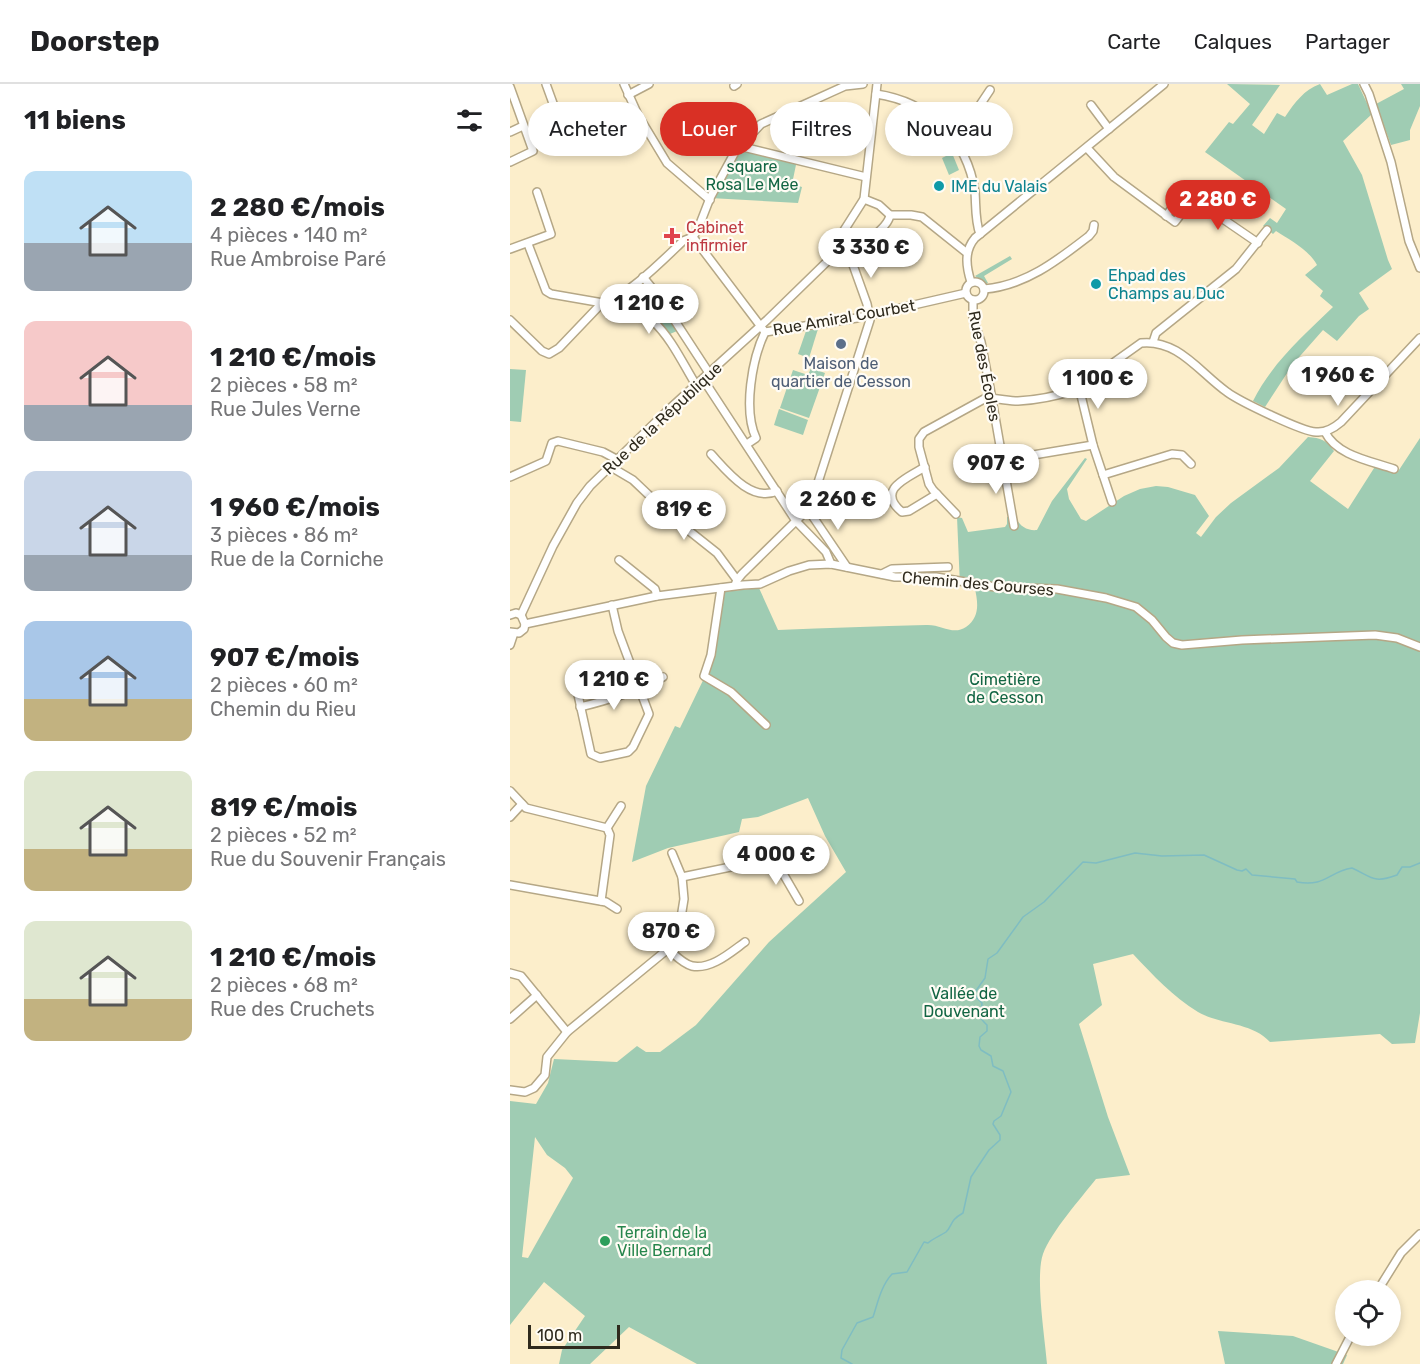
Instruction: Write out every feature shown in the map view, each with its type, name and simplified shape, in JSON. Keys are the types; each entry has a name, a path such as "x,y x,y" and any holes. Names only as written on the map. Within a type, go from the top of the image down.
{"street":[{"path":"546,84 553,102"},
{"path":"624,84 667,163 710,200"},
{"path":"628,94 649,84"},
{"path":"758,127 845,86 863,84"},
{"name":"Rue de la République","path":"844,250 843,232 864,199 878,84"},
{"path":"971,282 967,253 971,243 1164,84"},
{"path":"1364,84 1370,94 1391,162 1409,241 1420,268"},
{"path":"510,87 512,103 533,151 510,162"},
{"path":"982,102 990,90"},
{"path":"876,94 904,102"},
{"path":"1091,105 1109,129"},
{"path":"510,132 523,126"},
{"path":"1086,148 1114,177 1175,222 1193,198"},
{"path":"758,151 866,177"},
{"path":"510,320 542,351 553,354 602,303 610,301 643,278 683,241 693,237 734,156"},
{"path":"963,156 970,175 980,234"},
{"path":"511,247 528,244 551,234 537,192"},
{"path":"1166,216 1184,194 1258,243"},
{"path":"864,199 879,205 890,215 922,217 967,253"},
{"name":"Rue de la République","path":"521,615 546,559 590,486 696,385 763,329 844,250 854,249 884,227 890,215"},
{"path":"984,289 1008,285 1054,262 1089,236 1094,225"},
{"path":"1153,342 1156,333 1236,269 1267,230"},
{"path":"693,237 763,329 750,402 751,423 756,438 747,444"},
{"path":"528,244 546,291 551,294 626,307 651,319 668,339 696,385"},
{"path":"610,467 633,480 673,518 717,553 736,583 796,521 813,498 870,316 844,250"},
{"path":"643,278 660,298 682,331 706,376 796,521 825,552 831,564"},
{"path":"971,282 979,283 984,289"},
{"path":"971,282 966,288 966,293 973,300 981,297 984,289"},
{"path":"625,290 623,300 626,307"},
{"name":"Rue Amiral Courbet","path":"763,329 870,316 966,293"},
{"name":"Rue des Écoles","path":"973,300 973,319 981,342 1014,526"},
{"path":"668,339 682,331"},
{"path":"956,514 929,483 919,439 924,432 984,399 1019,401 1065,394 1079,387 1141,343 1153,342 1173,348 1236,398 1309,431 1325,432 1335,428 1420,338"},
{"path":"1079,387 1112,502"},
{"path":"1325,432 1330,441 1345,452 1394,469"},
{"path":"510,477 541,465 546,461 552,443 558,441 603,452 618,460"},
{"path":"1003,460 1094,445"},
{"path":"711,454 744,486 765,494 777,491"},
{"path":"1103,475 1172,454 1182,455 1191,464"},
{"path":"925,467 895,485 891,491 892,498 902,512 909,511 937,494"},
{"path":"807,508 847,567"},
{"path":"619,560 655,589 657,596"},
{"name":"Chemin des Courses","path":"525,624 657,596 721,588 736,583 760,584 799,568 820,563 895,577 936,578 995,587 1057,589 1106,598 1136,607 1152,620 1173,643 1182,645 1242,640 1375,635 1397,638 1420,647"},
{"path":"882,574 892,569 948,567"},
{"path":"721,588 711,655 704,676 731,692 766,725"},
{"path":"574,681 591,753 600,758 628,752 633,747 649,714 618,631 612,605"},
{"path":"510,615 516,613 521,615 525,624 522,631 512,633 510,645"},
{"path":"580,707 605,701 663,677"},
{"path":"510,791 526,808 607,828"},
{"path":"510,817 522,804"},
{"path":"607,828 621,806"},
{"path":"601,901 610,835 607,828"},
{"path":"510,1090 525,1092 534,1088 545,1075 547,1057 567,1032 668,949 680,924 683,911 681,877 672,853"},
{"path":"681,877 774,858 791,857"},
{"path":"774,858 800,901"},
{"path":"510,885 601,901 617,909"},
{"path":"668,949 691,966 700,966 719,960 745,942"},
{"path":"510,973 521,976 567,1032"},
{"path":"510,1019 537,995"},
{"path":"1383,1280 1401,1253 1420,1234"},
{"path":"1336,1364 1345,1346"}],"green space":[{"path":"1227,84 1280,85 1252,125 1264,134 1277,113 1285,117 1300,97 1314,87 1320,84 1327,95 1352,84 1358,84 1372,114 1343,141 1362,175 1392,269 1359,293 1369,309 1359,316 1337,341 1323,330 1293,364 1265,407 1253,401 1269,374 1333,307 1320,296 1323,291 1305,275 1317,265 1314,260 1293,242 1276,231 1273,234 1263,226 1270,218 1277,223 1286,209 1205,152 1229,122 1233,124 1250,104"},
{"path":"1401,84 1420,84 1420,106 1410,130 1410,140 1391,145 1376,104 1404,89"},
{"name":"square Rosa Le Mée","path":"758,151 770,153 770,156 797,160 792,184 802,187 798,203 710,198 733,156 758,156"},
{"path":"953,156 959,170 949,175 942,158"},
{"path":"1010,256 1012,259 984,276 988,283 986,284 975,276"},
{"path":"639,286 657,298 677,331 670,334 650,314 626,301 627,294"},
{"path":"818,329 809,358 798,354 806,331"},
{"path":"811,368 825,373 809,418 780,408 793,370 808,375"},
{"path":"510,369 526,370 521,422 510,421"},
{"path":"779,409 808,420 803,435 774,425"},
{"path":"1308,437 1323,440 1334,451 1310,481 1348,509 1376,465 1397,473 1420,438 1420,1013 1415,1043 1392,1044 1380,1034 1270,1042 1245,1027 1198,1012 1172,993 1133,954 1093,964 1102,1005 1079,1024 1108,1117 1130,1175 1096,1179 1059,1226 1043,1254 1040,1292 1047,1364 697,1364 629,1327 590,1364 559,1364 562,1350 585,1316 544,1282 510,1325 510,1101 536,1104 548,1083 554,1059 617,1062 637,1046 646,1052 660,1052 696,1025 769,942 846,872 825,836 808,798 758,817 742,819 739,832 668,848 632,862 646,786 675,726 680,728 709,668 723,592 759,588 778,630 926,625 952,630 961,629 974,619 977,605 975,589 960,586 957,517 962,518 968,532 1005,527 1007,517 1015,516 1024,527 1037,530 1052,501 1085,458 1087,459 1067,489 1069,499 1081,519 1086,521 1124,496 1140,489 1156,486 1168,487 1195,495 1209,516 1196,533 1201,537 1216,517 1231,503 1279,468","holes":["535,1137 547,1155 565,1168 573,1178 528,1258 522,1257"]},
{"path":"1218,1331 1293,1336 1347,1355 1343,1364 1225,1364"}],"waterway":[{"path":"852,1364 841,1358 842,1350 857,1323 873,1317 882,1289 892,1274 907,1272 924,1242 928,1243 946,1232 953,1221 963,1213 971,1177 989,1150 1000,1140 1000,1135 993,1124 1001,1116 1011,1092 1003,1071 993,1066 991,1056 979,1046 980,1037 987,1031 987,1025 980,1016 982,1003 976,997 975,992 985,978 988,959 997,953 1023,917 1044,902 1083,862 1096,863 1135,853 1162,856 1204,855 1237,870 1246,869 1252,875 1295,879 1297,882 1307,883 1321,881 1352,868 1373,878 1383,879 1397,875 1402,867 1420,863"}],"place":[{"name":"IME du Valais","path":"939,186"},
{"name":"Cabinet infirmier","path":"672,236"},
{"name":"Ehpad des Champs au Duc","path":"1096,284"},
{"name":"Maison de quartier de Cesson","path":"841,344"},
{"name":"Terrain de la Ville Bernard","path":"605,1241"}],"park label":[{"name":"Cimetière de Cesson","path":"1005,688"},
{"name":"Vallée de Douvenant","path":"964,1002"}]}
